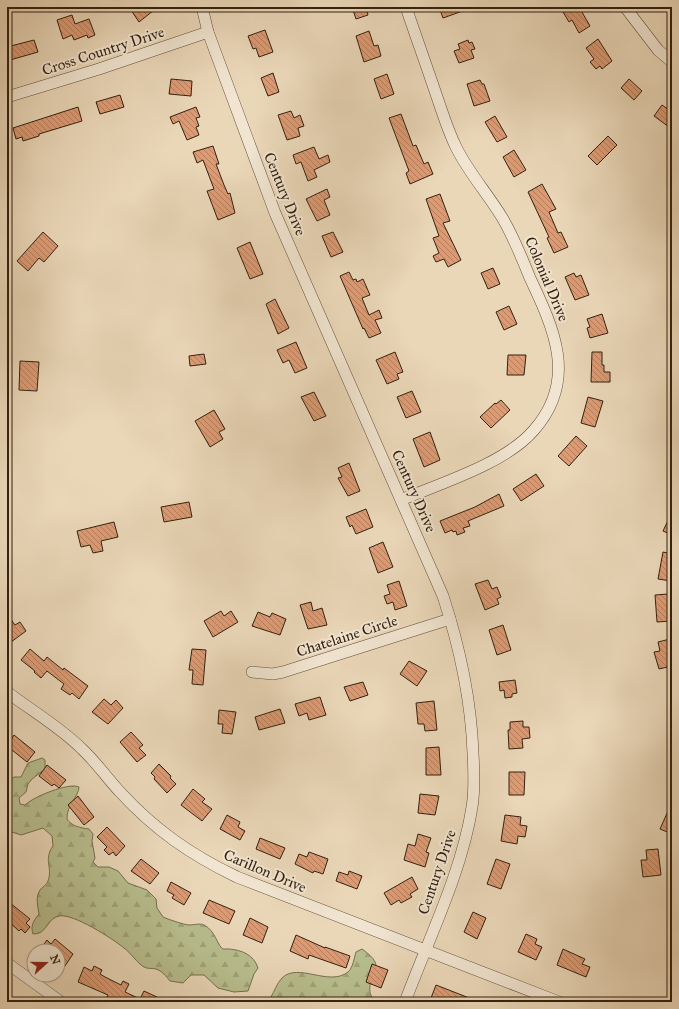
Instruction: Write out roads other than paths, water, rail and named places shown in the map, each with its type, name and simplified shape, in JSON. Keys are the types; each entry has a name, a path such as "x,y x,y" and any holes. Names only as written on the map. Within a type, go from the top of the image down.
{"street":[{"name":"Century Drive","path":"202,7 208,32 275,213 443,596 466,676 470,708 474,776 472,806 458,866 405,1002"},
{"name":"Colonial Drive","path":"401,500 488,463 520,444 545,416 556,385 559,359 555,338 548,317 510,231 456,148 406,7"},
{"path":"625,7 658,50 672,62"},
{"name":"Cross Country Drive","path":"7,97 99,69 208,32"},
{"name":"Chatelaine Circle","path":"252,672 274,674 283,672 450,619"},
{"name":"Carillon Drive","path":"7,692 65,733 83,749 136,808 156,827 197,857 237,877 424,951 559,1002"},
{"path":"7,963 61,1002"}]}
